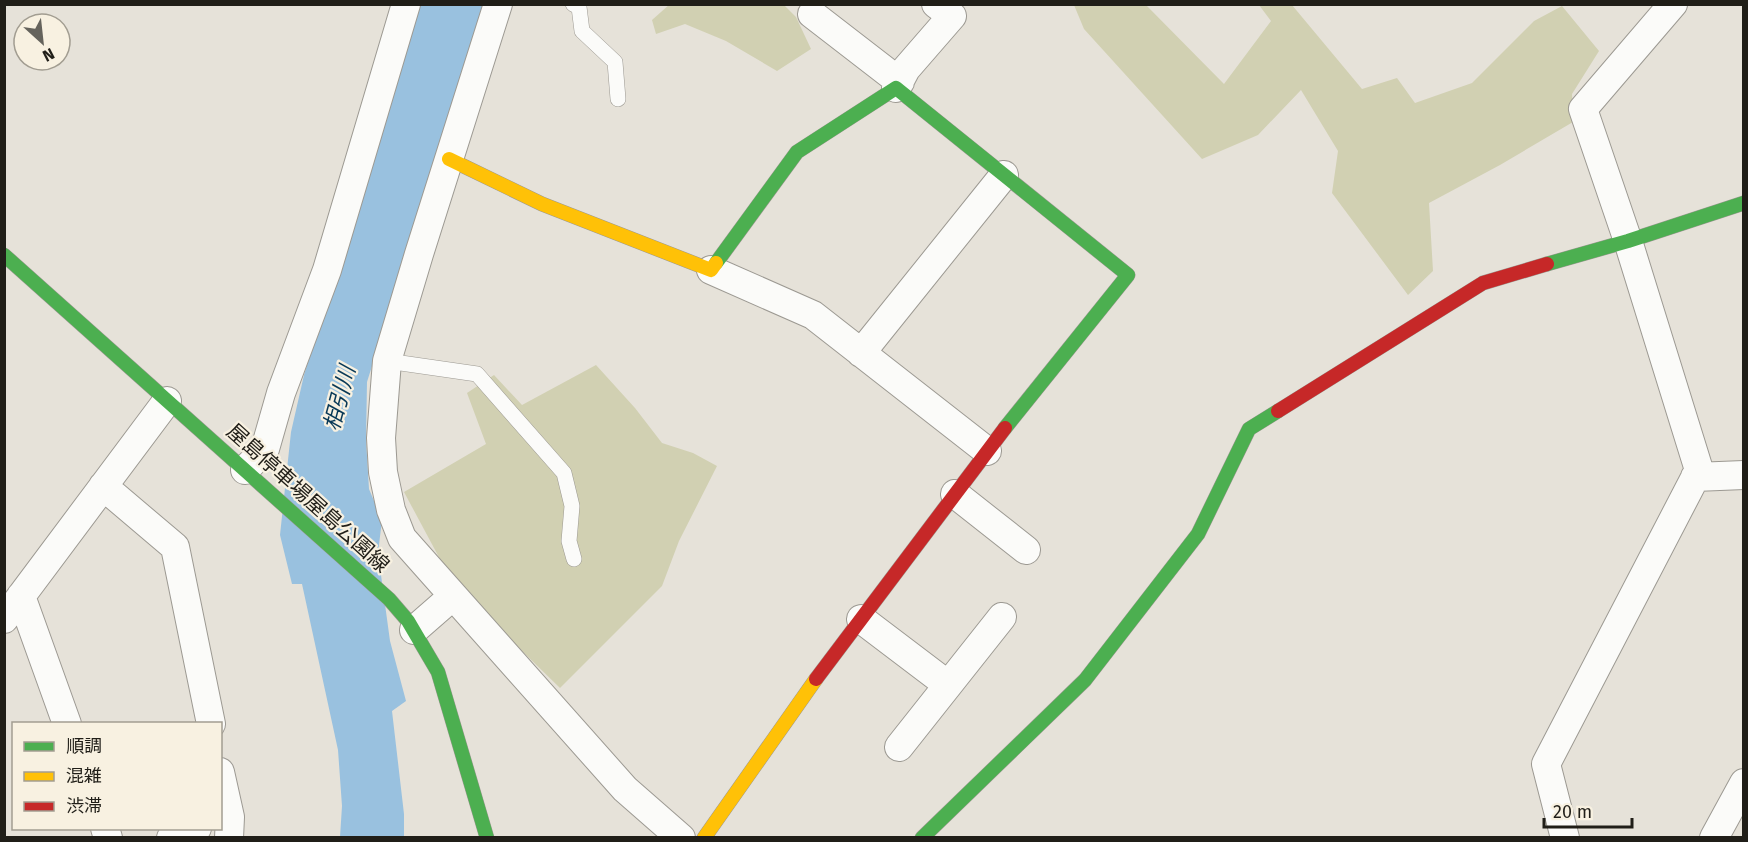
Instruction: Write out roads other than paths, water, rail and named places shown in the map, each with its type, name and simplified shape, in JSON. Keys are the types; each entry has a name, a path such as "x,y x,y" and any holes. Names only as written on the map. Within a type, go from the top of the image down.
{"street":[{"path":"245,470 265,449 281,393 327,270 406,4"},
{"path":"498,4 387,362 381,438 383,472 391,510 402,538 453,596 625,789 681,837"},
{"path":"711,270 797,152 898,85 906,69 952,16 936,4"},
{"path":"1565,837 1546,764 1699,470 1628,241 1583,109 1672,4"},
{"path":"704,837 861,619 987,451 1128,275 1004,175 812,14"},
{"path":"449,159 542,204 711,270 813,315 987,451"},
{"path":"861,353 1004,175"},
{"path":"922,837 1085,680 1198,534 1249,429 1483,284 1628,241 1743,203"},
{"name":"屋島停車場屋島公園線","path":"4,255 389,599 409,623 424,646 441,681 487,837"},
{"path":"4,619 167,400"},
{"path":"1695,477 1743,476"},
{"path":"103,486 175,548 211,722"},
{"path":"955,494 1026,550"},
{"path":"21,596 67,722"},
{"path":"409,623 453,596"},
{"path":"898,747 1002,617"},
{"path":"861,619 948,685"},
{"path":"1714,837 1743,783"},
{"path":"222,787 227,825"},
{"path":"171,837 191,830"}],"lane":[{"path":"573,4 579,7 582,31 615,62 618,99"},
{"path":"387,362 477,374 564,473 572,506 570,541 574,559"}],"water":[{"name":"相引川","path":"419,5 485,5 367,382 366,440 369,489 382,520 378,553 390,641 406,701 392,711 404,814 404,837 340,837 342,806 338,750 302,584 292,584 280,535 291,432 304,375"}]}
